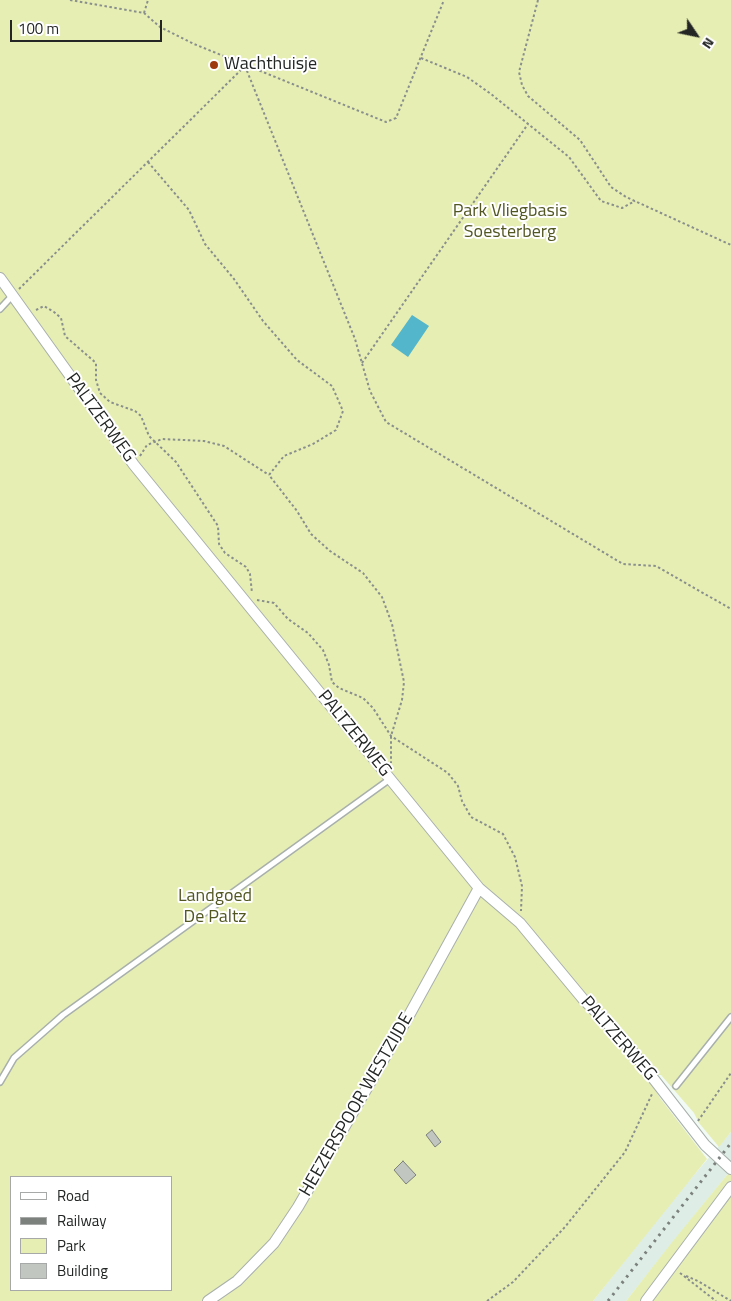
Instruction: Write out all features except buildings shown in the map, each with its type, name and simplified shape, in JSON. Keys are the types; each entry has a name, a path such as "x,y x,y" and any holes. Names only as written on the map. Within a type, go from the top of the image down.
{"street":[{"name":"PALTZERWEG","path":"0,278 134,465 479,888 520,923 584,999 620,1038 705,1145 731,1169"},
{"name":"HEEZERSPOOR WESTZIJDE","path":"208,1301 237,1281 274,1243 298,1207 407,1019 479,888"},
{"path":"646,1301 731,1187"}],"lane":[{"path":"0,309 12,296"},
{"path":"0,1082 14,1058 63,1015 390,778"},
{"path":"676,1086 731,1017"}],"path":[{"path":"70,0 144,13 160,27 245,66 386,122 396,118 444,0"},
{"path":"144,13 148,0"},
{"path":"538,0 519,72 522,85 528,96 580,140 611,187 635,201 731,245"},
{"path":"421,58 467,77 492,94 568,157 601,201 622,208 635,201"},
{"path":"12,296 245,66"},
{"path":"245,66 355,339 370,391 386,422 623,564 656,566 731,610"},
{"path":"362,363 528,124"},
{"path":"148,162 189,210 205,244 263,321 297,360 332,386 343,411 336,430 313,444 284,456 269,475"},
{"path":"23,310 30,312 44,306 61,318 66,336 96,363 96,380 100,393 110,402 135,411 141,416 149,436 176,462 210,512 218,526 218,544 225,553 246,566 250,574 253,597 262,602 266,600 274,603 288,619 308,633 323,650 329,665 332,682 363,698 373,708 391,736 448,773 458,786 462,801 471,817 503,834 515,857 522,886 520,923"},
{"path":"134,465 147,446 162,439 204,441 224,446 269,475 297,511 311,534 330,550 364,573 382,597 392,624 404,682 402,700 393,724 391,736 390,778"},
{"path":"693,1129 731,1073"},
{"path":"487,1301 513,1282 565,1227 625,1152 650,1095 659,1088"},
{"path":"716,1301 683,1276 698,1280 731,1301"}],"shaded area":[{"path":"731,1132 731,1170 626,1301 593,1301 670,1203"}],"green space":[{"path":"0,0 731,0 731,1132 719,1147 699,1123 694,1113 661,1075 645,1074 660,1098 707,1159 593,1301 0,1301"},
{"path":"731,1170 731,1301 626,1301 673,1241"}],"water":[{"path":"412,315 429,326 408,357 391,345"}],"railway":[{"path":"608,1301 731,1143"}],"place":[{"name":"Wachthuisje","path":"214,65"}],"park label":[{"name":"Park Vliegbasis Soesterberg","path":"510,222"},
{"name":"Landgoed De Paltz","path":"215,908"}]}
